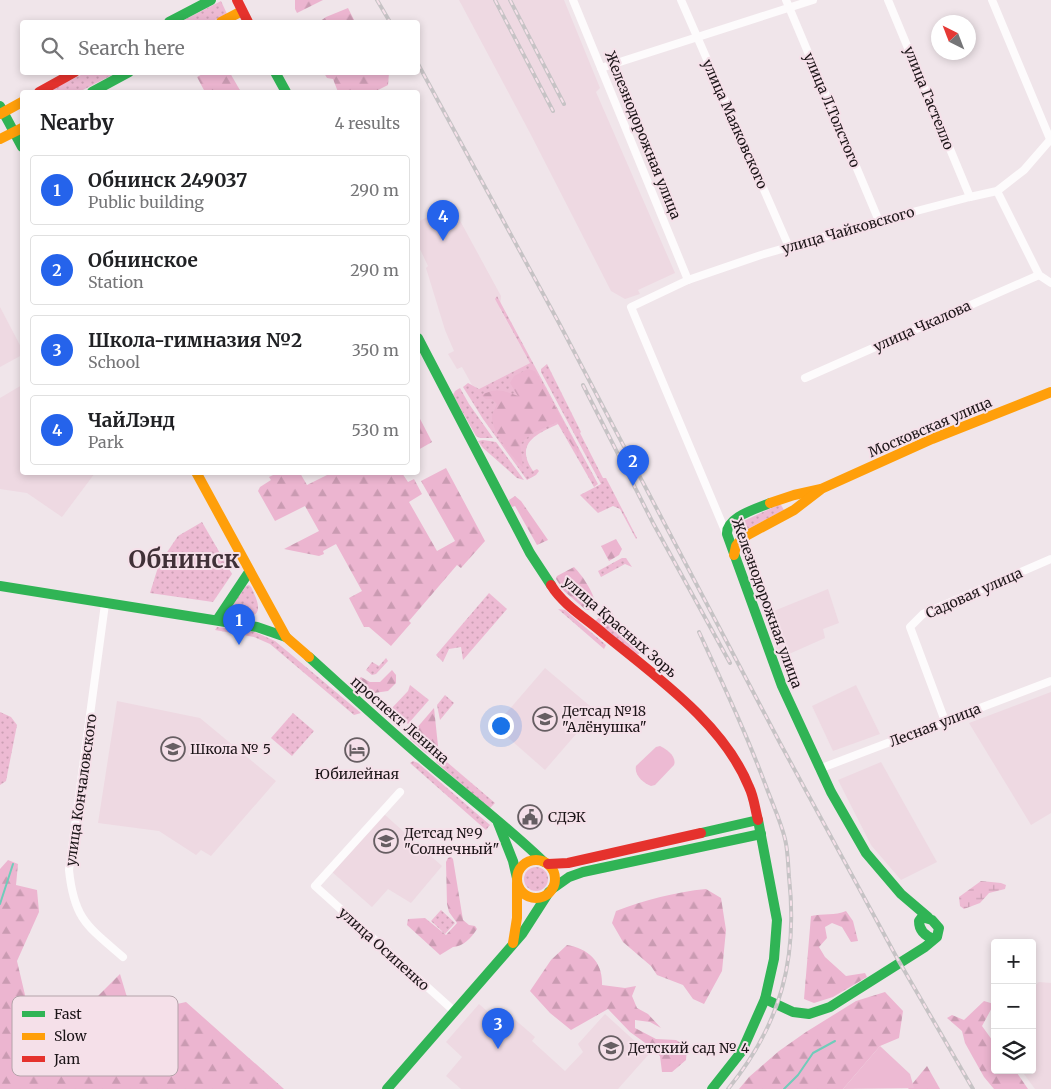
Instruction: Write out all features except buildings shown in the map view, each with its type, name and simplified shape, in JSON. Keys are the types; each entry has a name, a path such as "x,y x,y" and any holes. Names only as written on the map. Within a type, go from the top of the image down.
{"main road":[{"path":"173,20 212,0"},
{"path":"237,0 247,20"},
{"path":"225,20 242,11"},
{"path":"43,90 70,75"},
{"path":"96,90 123,75"},
{"path":"278,75 285,90"},
{"path":"0,139 18,130 1,111 20,103"},
{"name":"улица Красных Зорь","path":"421,355 543,574 565,600 660,680 714,730 737,762 750,788 761,834 777,920 774,959 765,1000 742,1051 712,1089"},
{"name":"Московская улица","path":"733,521 776,501 821,489 932,439 1051,392"},
{"path":"199,475 249,572 286,638"},
{"name":"Московская улица","path":"742,538 786,515 802,505 821,489"},
{"path":"776,501 782,501 786,505 788,509 786,515"},
{"path":"733,521 728,526 727,534 732,538 742,538"},
{"name":"Железнодорожная улица","path":"727,534 782,686 818,769 866,853 901,894"},
{"path":"734,555 736,546 742,538"},
{"path":"217,620 249,572"},
{"path":"0,586 257,627 286,638"},
{"name":"проспект Ленина","path":"286,638 546,863"},
{"path":"546,863 554,876 551,891 542,897 533,898 524,894 517,880 520,869 526,863 535,860 546,863 568,863 758,820"},
{"name":"проспект Ленина","path":"498,822 513,861 517,880 517,918 512,944"},
{"name":"проспект Ленина","path":"387,1089 522,934 551,891 569,877 583,872 761,834"},
{"path":"765,1000 793,1012 809,1014 830,1007 925,947 939,933 938,926 901,894"},
{"path":"901,894 919,928 928,937 934,939"},
{"path":"911,955 918,944 919,921 922,918 928,917"}],"street":[{"name":"Железнодорожная улица","path":"573,0 688,280"},
{"name":"улица Маяковского","path":"682,0 789,247"},
{"path":"601,68 697,37 787,4 813,0"},
{"name":"улица Гастелло","path":"888,0 970,197"},
{"path":"992,0 1050,139"},
{"name":"улица Л.Толстого","path":"787,4 879,221"},
{"name":"улица Чайковского","path":"631,307 688,280 789,247 879,221 998,191 1024,170 1050,139"},
{"path":"998,191 1039,275 1051,283"},
{"name":"улица Чкалова","path":"805,378 1039,275"},
{"name":"Железнодорожная улица","path":"631,307 727,534"},
{"path":"720,516 733,521"},
{"name":"Садовая улица","path":"945,721 910,628 923,614 1051,559"},
{"name":"улица Кончаловского","path":"105,604 69,870 72,896 81,916 91,930 123,957"},
{"name":"Лесная улица","path":"818,769 1051,682"},
{"name":"улица Осипенко","path":"400,792 315,886 454,1011"}],"shaded area":[{"path":"459,0 564,0 600,88 596,92 675,273 638,290 640,294 625,299 611,291"},
{"path":"451,204 501,296 500,309 530,363 479,389 472,385 462,367 457,369 448,354 454,351 445,330 426,268 428,266 420,249 420,221"},
{"path":"0,307 20,345 20,356 0,367"},
{"path":"20,386 20,475 94,475 62,517 27,493 0,489 0,398"},
{"path":"828,589 839,623 823,629 825,638 780,658 764,615"},
{"name":"Детсад №18 \"Алёнушка\"","path":"545,668 596,711 545,770 495,726"},
{"path":"856,685 880,734 833,751 812,706"},
{"path":"1051,692 1051,813 1031,825 969,723"},
{"name":"Школа № 5","path":"117,701 200,718 276,781 211,856 201,850 196,855 159,831 98,823"},
{"path":"881,762 937,862 901,880 871,845 838,780"},
{"name":"Детсад №9 \"Солнечный\"","path":"385,815 442,866 411,903 388,889 372,907 331,871 381,816"},
{"path":"1039,982 1051,983 1051,1089 1035,1089 1024,1074 1036,1074 1036,985"},
{"path":"479,1004 496,1019 504,1010 535,1037 532,1041 565,1071 583,1052 578,1044 605,1014 649,1054 618,1089 461,1089 446,1076 462,1057 446,1042"}],"green space":[{"path":"295,0 323,0 297,13"},
{"path":"221,1 227,14 215,20 184,20"},
{"path":"348,8 354,20 322,20"},
{"path":"81,75 112,75 83,90 50,90"},
{"path":"201,75 231,75 240,90 204,90 197,77"},
{"path":"325,75 389,75 388,85 378,90 337,90 333,79 327,78"},
{"path":"497,296 598,484 594,487 558,424 536,436 527,446 528,461 533,471 537,469 539,471 527,480 483,419 463,387 468,383 479,389 530,363 495,299"},
{"path":"547,364 580,433 603,478 606,478 636,539 620,509 613,506 598,513 580,495 601,484 541,372 541,369"},
{"path":"528,369 535,371 540,379 579,450 578,454 557,422 531,434 520,444 523,467 508,451 498,436 492,421 492,415 497,404 492,399 486,399 481,395 491,391 500,391 518,396 510,383 514,376"},
{"path":"460,388 493,438 480,438 476,436 453,395"},
{"path":"420,419 432,442 420,449"},
{"path":"478,441 496,442 524,480 517,478 483,448"},
{"path":"446,468 485,541 461,568 457,565 409,621 411,623 391,646 369,627 364,627 349,598 362,591 336,544 323,551 324,554 319,556 284,549 319,531 305,506 275,521 258,491 260,487 271,480 269,477 273,475 301,475 307,485 327,475 403,475 408,482 414,479 422,494 409,502 437,551 455,541 421,481"},
{"path":"515,496 521,501 548,540 537,545 515,506 512,507 509,503 509,500"},
{"path":"781,505 784,510 740,533 735,531 735,525"},
{"path":"202,522 232,574 213,602 150,593 159,564 178,536"},
{"path":"616,539 622,549 619,555 609,561 601,546"},
{"path":"622,558 626,558 632,567 625,564 601,577 598,571"},
{"path":"574,567 591,591 595,601 595,606 592,610 586,610 564,591 556,579 557,576"},
{"path":"249,585 257,601 258,611 251,616 235,615 230,610 231,607 246,586"},
{"path":"489,593 507,609 463,660 461,647 449,649 443,662 436,655"},
{"path":"558,609 565,610 606,645 604,649"},
{"path":"609,609 639,654 635,655 595,621"},
{"path":"217,627 255,632 275,641 361,713 354,715 270,644 254,637 215,630"},
{"path":"386,658 388,661 376,674 372,675 366,670 372,662 379,666"},
{"path":"392,670 396,675 396,683 388,691 374,693 358,680 361,677 370,682 380,682"},
{"path":"410,685 429,700 408,724 391,709 408,691"},
{"path":"445,695 454,703 440,720 437,705"},
{"path":"434,708 438,746 437,748 415,730"},
{"path":"0,712 11,717 17,725 6,781 0,785"},
{"path":"293,713 314,731 292,756 271,738"},
{"path":"414,734 435,752 431,755 426,753 410,739"},
{"path":"660,746 673,756 675,762 655,785 651,786 640,778 636,772 636,766 656,747"},
{"path":"441,757 495,803 490,808 487,807 436,762"},
{"path":"413,761 418,763 490,825 486,830 410,763"},
{"path":"451,857 453,859 463,920 477,929 464,943 440,955 407,925 408,919 425,918 446,935 457,923 449,912 447,904 446,862"},
{"path":"8,860 18,864 16,885 37,890 39,912 17,961 25,996 12,996 12,1076 178,1076 178,1004 186,1002 284,1089 0,1089 0,869"},
{"path":"536,867 544,871 548,879 544,887 536,891 528,887 524,879 528,871"},
{"path":"981,881 1006,885 1005,889 989,893 980,903 964,909 960,906 959,897"},
{"path":"706,889 721,898 726,930 722,971 704,1004 693,999 683,985 657,975 651,966 623,942 612,923 616,911 627,907 672,894"},
{"path":"441,910 455,923 445,934 431,921"},
{"path":"846,911 853,921 858,941 851,942 842,927 832,923 825,927 827,938 819,947 825,957 846,976 865,973 867,977 833,997 814,1003 804,999 811,916"},
{"path":"567,945 588,953 593,958 600,970 602,985 625,988 636,986 632,996 637,1008 648,1014 661,1028 650,1022 635,1020 635,1028 656,1039 676,1040 687,1047 686,1060 672,1072 662,1072 660,1056 630,1032 608,1009 571,1030 550,1013 530,991 551,960"},
{"path":"120,974 127,996 98,996"},
{"path":"885,992 903,1011 899,1038 880,1046 843,1089 739,1089 749,1077 779,1051 806,1032 856,1001"},
{"path":"984,1001 991,1003 991,1010 982,1026 991,1038 991,1074 1018,1074 1028,1089 994,1089 984,1077 965,1043 962,1031 947,1018 952,1015 964,1020"},
{"path":"880,1046 910,1074 914,1088 843,1089"},
{"path":"927,1066 940,1089 908,1089"}],"waterway":[{"path":"0,904 13,864"},
{"path":"784,1089 798,1075 813,1053 835,1041"}],"railway":[{"path":"377,0 389,20"},
{"path":"495,0 553,111"},
{"path":"510,0 564,104"},
{"path":"420,68 559,323 780,743 897,958 973,1089"},
{"path":"583,385 653,523 730,663"},
{"path":"699,632 743,729 781,826 787,853 791,907 791,936 788,963 782,989 773,1015 761,1040 746,1065 728,1089"}],"traffic: fast":[{"path":"173,20 211,0"},
{"path":"96,90 123,75"},
{"path":"277,75 285,90"},
{"path":"0,106 20,143"},
{"path":"420,342 530,553 551,585"},
{"path":"770,503 736,518 728,528 727,534 782,686 831,792 866,853 901,894 928,917"},
{"path":"217,620 249,572"},
{"path":"0,586 257,627 286,637"},
{"path":"309,657 413,750 502,824 544,862"},
{"path":"701,833 758,820 777,920 774,959 765,999 793,1012 809,1014 830,1007 925,947 937,937 939,928 932,920 922,917 919,921 921,930 925,935 934,939"},
{"path":"498,823 513,861 517,878"},
{"path":"552,889 569,877 583,872 761,834"},
{"path":"387,1089 522,934 549,892"},
{"path":"712,1089 742,1051 765,999"}],"traffic: slow":[{"path":"225,20 242,11"},
{"path":"0,114 20,103"},
{"path":"0,139 20,129"},
{"path":"770,503 821,489 932,439 1051,392"},
{"path":"198,475 286,637 309,657"},
{"path":"734,555 736,546 742,538 794,510 820,490"},
{"path":"536,860 549,866 555,879 549,892 536,898 523,892 517,879 523,866 536,860"},
{"path":"513,943 517,918 517,883"}],"traffic: jam":[{"path":"237,0 247,20"},
{"path":"43,90 70,75"},
{"path":"551,585 562,599 666,684 706,722 738,764 751,791 758,820"},
{"path":"548,864 568,863 701,833"}],"place":[{"name":"ЧайЛэнд","path":"443,241"},
{"name":"Обнинское","path":"633,486"},
{"name":"Обнинск 249037","path":"239,645"},
{"name":"Детсад №18 \"Алёнушка\"","path":"545,719"},
{"name":"Школа № 5","path":"173,749"},
{"name":"Юбилейная","path":"357,750"},
{"name":"СДЭК","path":"530,817"},
{"name":"Детсад №9 \"Солнечный\"","path":"386,841"},
{"name":"Детский сад № 4","path":"611,1048"},
{"name":"Школа-гимназия №2","path":"498,1049"}],"district":[{"name":"Обнинск","path":"184,559"}]}
